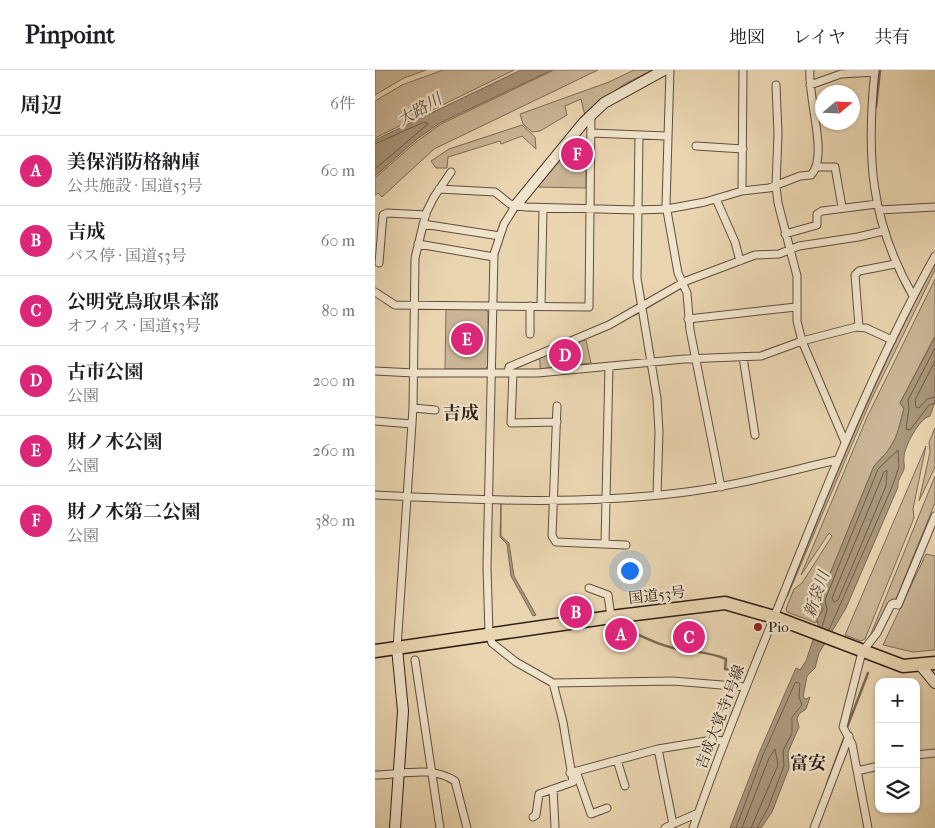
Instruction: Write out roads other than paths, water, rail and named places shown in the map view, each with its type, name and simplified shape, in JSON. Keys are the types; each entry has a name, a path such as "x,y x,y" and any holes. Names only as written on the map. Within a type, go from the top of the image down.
{"highway":[{"name":"国道53号","path":"375,651 611,617 725,603 774,617 859,651 903,666 921,666 935,663"}],"street":[{"path":"665,70 628,89 604,104 591,116 516,205 504,224 500,236 494,257 492,305 490,499 487,567 489,634 492,643 516,662 553,683 673,681 746,687"},
{"path":"670,70 671,99 667,136 667,209 681,284 687,293 688,319 721,487"},
{"path":"742,191 741,96 743,70"},
{"path":"439,189 495,192 509,204 543,208 667,209 716,199 742,191 776,186 800,176 811,175 816,167 817,124 810,85 811,70"},
{"path":"810,85 841,74 875,71 871,147 878,207 883,231 895,264 913,296"},
{"path":"776,85 778,134 776,186 785,234 797,276 796,306 801,341 845,442"},
{"path":"375,292 395,306 589,307 591,116"},
{"path":"591,133 667,136"},
{"path":"639,136 637,278 652,362 659,419 657,495"},
{"path":"696,146 743,149"},
{"path":"816,167 835,167 843,207"},
{"path":"395,828 403,711 397,648 413,408 415,258 425,215 451,172"},
{"path":"716,199 735,242 741,261"},
{"path":"785,234 817,225 818,212 843,207 935,207"},
{"path":"541,306 543,208"},
{"path":"379,263 383,216 387,212 425,215"},
{"path":"423,224 500,236"},
{"path":"557,422 511,423 511,373 509,367 609,325 681,284 755,255 779,254 799,246 859,237 883,231"},
{"path":"418,244 494,257"},
{"name":"吉成大覚寺1号線","path":"693,828 746,687 837,460 913,296 935,256"},
{"path":"859,327 855,275 859,271 895,264"},
{"path":"530,306 530,334"},
{"path":"688,319 796,306"},
{"path":"375,371 511,373 761,356 801,341 859,327 892,340"},
{"path":"743,357 755,435"},
{"path":"605,544 609,366"},
{"path":"557,406 552,536 555,542 626,545"},
{"path":"413,408 435,410"},
{"path":"375,421 411,424"},
{"path":"375,495 490,499 607,500 721,487 837,460"},
{"path":"869,828 849,736 843,727 859,651 877,634 891,605 894,603 898,605 935,518"},
{"path":"589,588 608,595 611,617"},
{"path":"415,660 440,828"},
{"path":"921,666 935,683"},
{"path":"533,817 536,815 537,795 573,782 573,772 563,722 553,683"},
{"path":"813,828 849,736"},
{"path":"573,772 658,749 713,740 725,741"},
{"path":"658,749 673,824"},
{"path":"920,754 935,752"},
{"path":"617,760 625,786"},
{"path":"857,771 875,767"},
{"path":"375,775 433,772 455,780 467,828"},
{"path":"573,772 591,814 607,808"},
{"path":"553,789 555,828"},
{"path":"665,828 698,813"}],"water":[{"path":"521,70 552,70 440,123 417,139 375,176 375,140"},
{"path":"935,337 935,402 930,416 921,422 909,441 904,458 904,469 898,487 846,608 819,653 815,668 807,676 803,697 806,699 810,697 806,709 799,714 797,719 799,727 788,752 789,768 772,812 761,828 730,828 759,753 796,668 800,670 806,661 818,625 817,619 823,610 819,601 874,466 887,452 895,439 904,408 900,403"},
{"path":"501,503 501,536 509,543 514,576 536,615 533,616 511,576 507,544 500,537"}],"waterway":[{"path":"876,107 880,70"},
{"path":"634,315 675,291"},
{"path":"630,631 671,647 726,659 725,669 738,671 738,682"},
{"path":"846,730 868,673"},
{"path":"827,784 845,736"}],"place":[{"name":"財ノ木第二公園","path":"577,154"},
{"name":"財ノ木公園","path":"467,339"},
{"name":"古市公園","path":"565,355"},
{"name":"吉成","path":"576,612"},
{"name":"Pio","path":"758,627"},
{"name":"美保消防格納庫","path":"621,634"},
{"name":"公明党鳥取県本部","path":"689,637"}],"district":[{"name":"吉成","path":"461,413"},
{"name":"富安","path":"808,763"}],"water label":[{"name":"大路川","path":"419,109"},
{"name":"新袋川","path":"816,594"}]}
